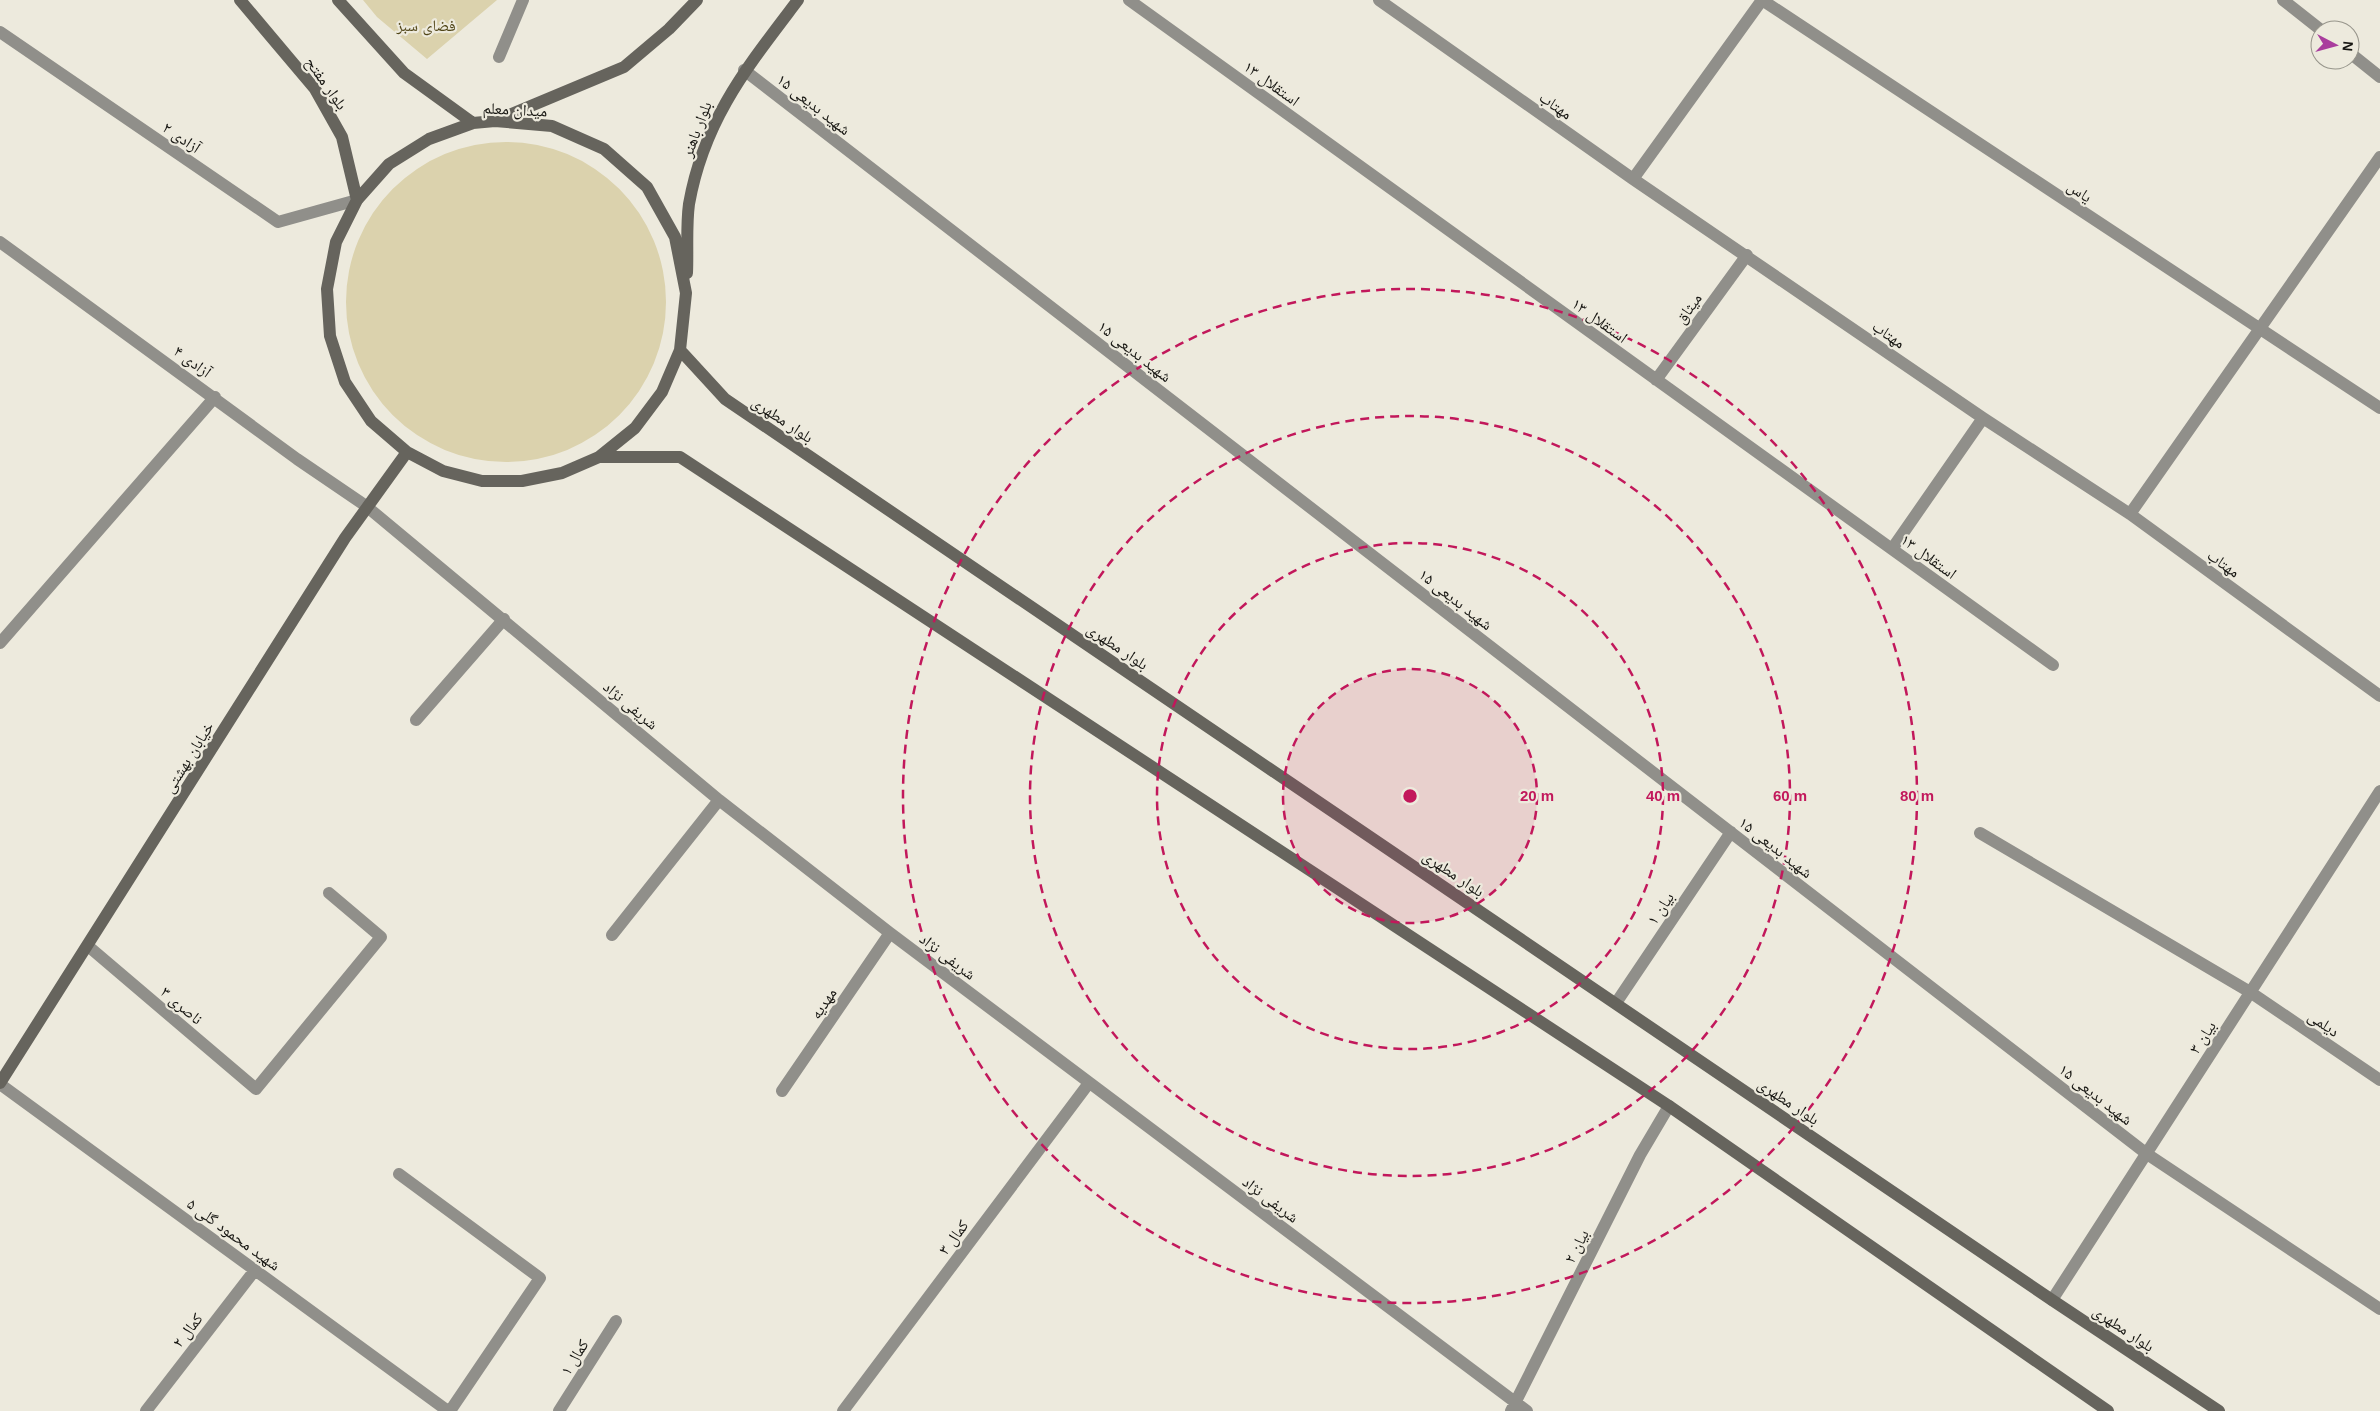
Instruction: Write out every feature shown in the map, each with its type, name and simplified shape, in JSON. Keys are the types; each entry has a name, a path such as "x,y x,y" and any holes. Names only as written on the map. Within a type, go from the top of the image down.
{"main road":[{"name":"بلوار مفتح","path":"240,0 315,89 342,136 357,200"},
{"path":"338,0 404,73 473,123"},
{"path":"495,121 624,67 669,29 697,0"},
{"name":"بلوار باهنر","path":"686,293 689,205 703,149 724,102 744,70 798,0"},
{"name":"میدان معلم","path":"495,121 552,126 604,149 646,187 674,237 686,293 680,350 662,392 635,428 599,456 562,473 522,481 482,481 443,471 407,452 371,421 345,382 330,336 327,289 336,242 357,200 389,164 428,139 473,123 495,121"},
{"name":"بلوار مطهری","path":"680,350 725,399 2052,1300 2219,1411"},
{"name":"خیابان بهشتی","path":"0,1083 366,506 407,452"},
{"path":"599,456 680,457 1669,1106 2108,1411"}],"street":[{"path":"499,57 523,0"},
{"name":"استقلال ۱۳","path":"1129,0 2053,665"},
{"name":"مهتاب","path":"1379,0 1633,179 1747,255 1983,418 2130,514 2380,696"},
{"path":"1633,179 1762,0"},
{"name":"یاس","path":"1762,0 2259,330 2380,408"},
{"path":"2283,0 2310,21"},
{"name":"آزادی ۲","path":"0,32 278,222 357,200"},
{"path":"2360,61 2380,76"},
{"name":"شهید بدیعی ۱۵","path":"744,70 2147,1154 2380,1310"},
{"path":"2130,514 2380,157"},
{"name":"آزادی ۴","path":"0,242 215,397 297,460 366,506"},
{"name":"میثاق","path":"1656,380 1747,255"},
{"path":"0,643 215,397"},
{"path":"1892,549 1983,418"},
{"name":"شریفی نژاد","path":"366,506 719,800 890,933 1513,1407 1527,1411"},
{"path":"416,720 504,619"},
{"name":"بیان ۳","path":"2052,1300 2380,791"},
{"path":"612,935 719,800"},
{"name":"بیان ۱","path":"1616,1003 1731,832"},
{"name":"دیلمی","path":"1980,833 2250,992 2380,1080"},
{"name":"ناصری ۳","path":"88,946 256,1089 381,937 329,893"},
{"name":"مهدیه","path":"782,1091 890,933"},
{"name":"شهید محمود گلی ۵","path":"0,1083 449,1411"},
{"name":"کمال ۳","path":"843,1411 1089,1083"},
{"name":"بیان ۲","path":"1513,1407 1640,1155 1669,1106"},
{"path":"399,1174 540,1278 449,1411"},
{"name":"کمال ۲","path":"146,1411 255,1270"},
{"name":"کمال ۱","path":"559,1411 616,1320"}],"green space":[{"name":"فضای سبز","path":"363,0 497,0 427,59 377,17"},
{"path":"506,142 537,145 567,154 595,169 619,189 639,213 654,241 663,271 666,302 663,333 654,363 639,391 619,415 595,435 567,450 537,459 506,462 475,459 445,450 417,435 393,415 373,391 358,363 349,333 346,302 349,271 358,241 373,213 393,189 417,169 445,154 475,145"}]}
